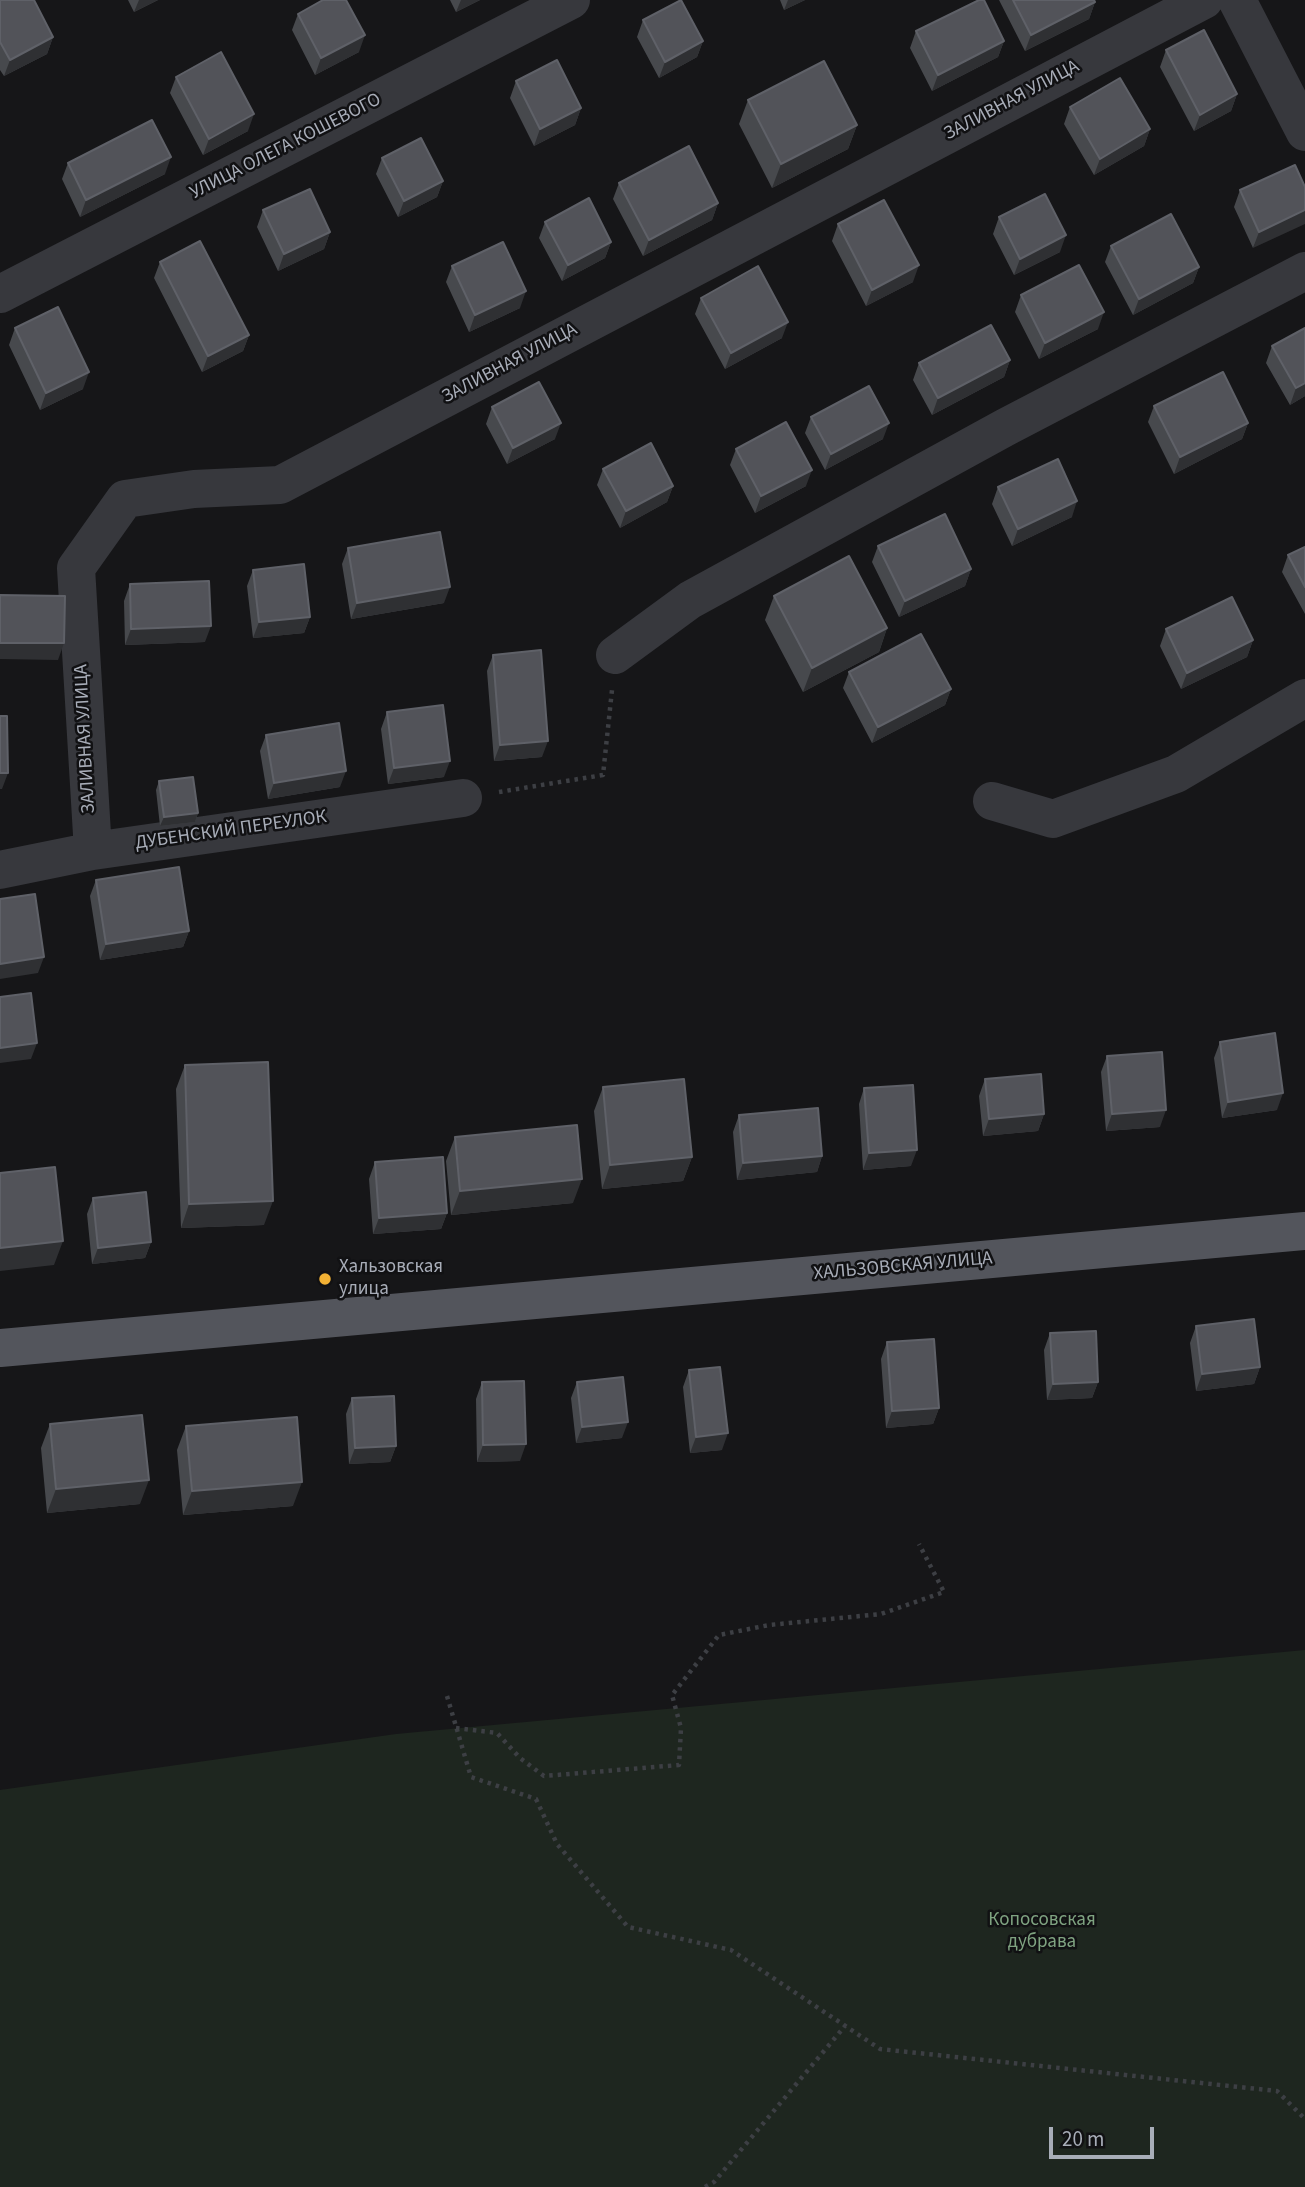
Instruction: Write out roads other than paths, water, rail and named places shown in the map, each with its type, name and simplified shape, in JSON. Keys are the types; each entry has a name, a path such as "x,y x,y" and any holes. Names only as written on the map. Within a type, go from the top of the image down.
{"main road":[{"name":"ХАЛЬЗОВСКАЯ УЛИЦА","path":"0,1348 1305,1231"}],"street":[{"name":"УЛИЦА ОЛЕГА КОШЕВОГО","path":"0,295 572,0"},
{"name":"ЗАЛИВНАЯ УЛИЦА","path":"93,851 76,568 125,499 194,489 280,485 1204,0"},
{"path":"1237,0 1305,132"},
{"path":"615,654 690,600 1006,427 1305,271"},
{"path":"992,801 1053,819 1176,774 1305,698"},
{"name":"ДУБЕНСКИЙ ПЕРЕУЛОК","path":"0,870 93,851 463,798"}],"place":[{"name":"Хальзовская улица","path":"325,1279"}],"park label":[{"name":"Копосовская дубрава","path":"1042,1932"}]}
